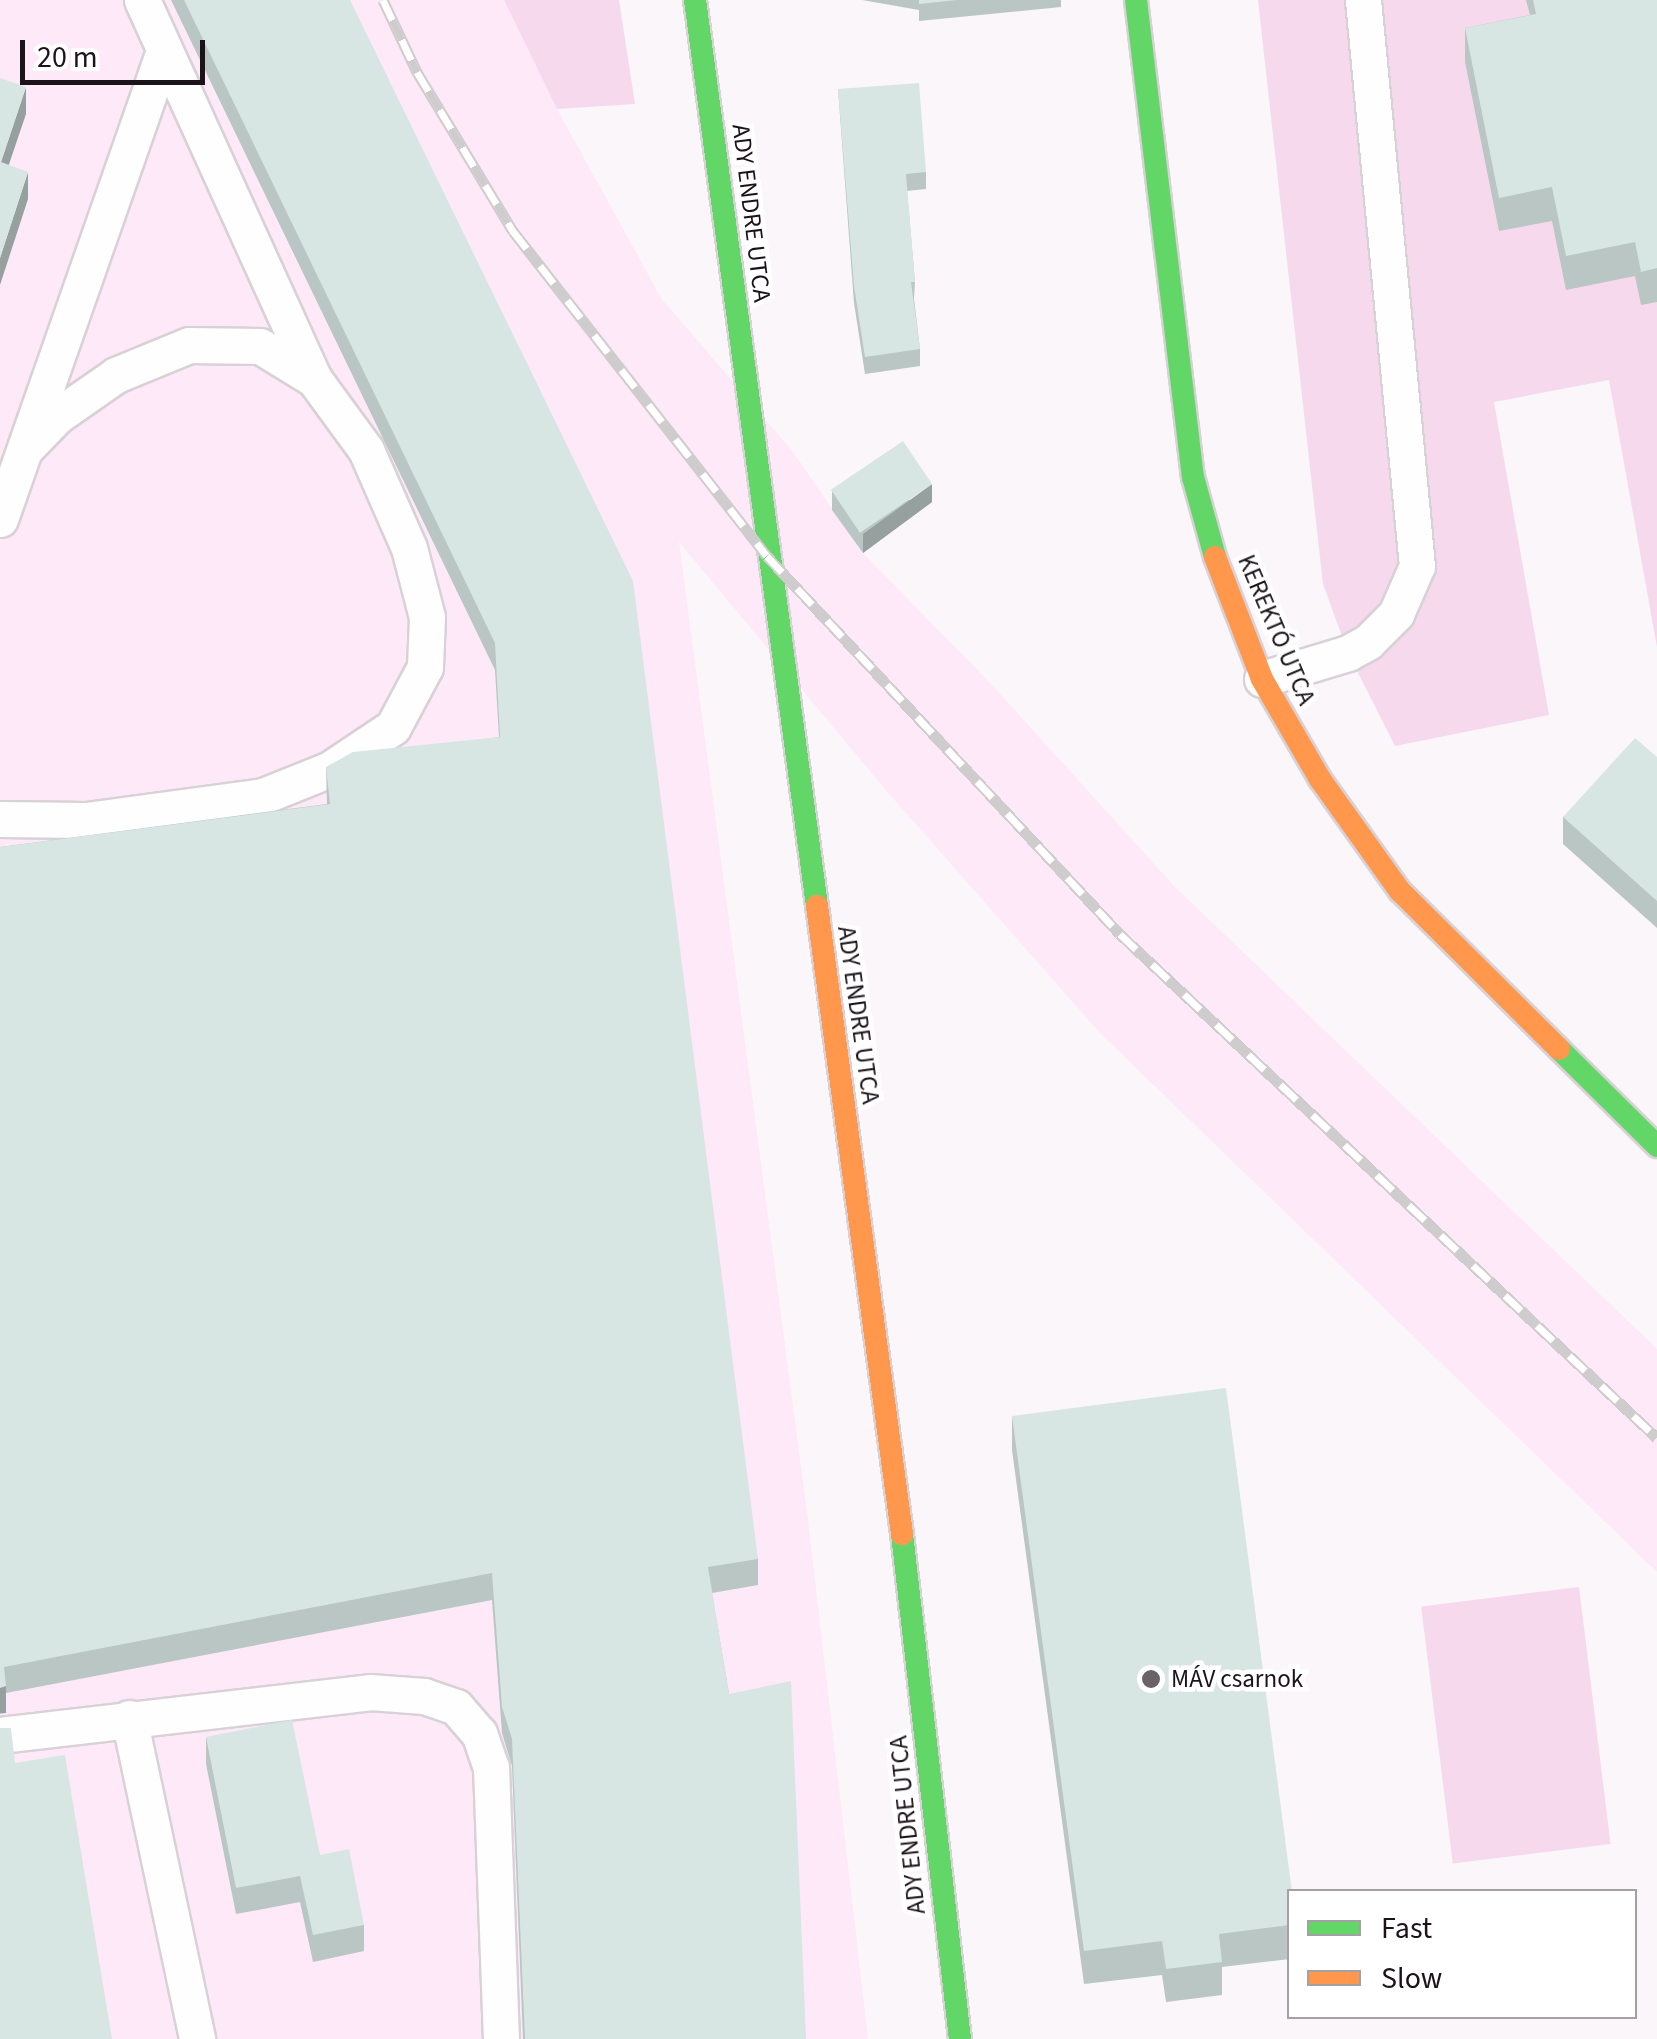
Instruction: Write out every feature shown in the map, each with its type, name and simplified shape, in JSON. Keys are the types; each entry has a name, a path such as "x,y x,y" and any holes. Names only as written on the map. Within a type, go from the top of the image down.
{"street":[{"name":"ADY ENDRE UTCA","path":"696,0 906,1570 960,2039"},
{"name":"KEREKTÓ UTCA","path":"1136,0 1194,477 1222,588 1262,678 1320,778 1400,891 1657,1146"}],"lane":[{"path":"0,819 86,820 263,796 330,769 393,727 425,667 427,617 409,548 366,450 314,379 163,54 142,0"},
{"path":"1262,678 1348,653 1368,642 1396,614 1417,566 1363,0"},
{"path":"0,519 163,54"},
{"path":"24,449 56,416 116,375 189,345 260,346 314,379"},
{"path":"0,1734 370,1692 424,1696 456,1707 479,1732 491,1767 501,2039"},
{"path":"129,1718 196,2039"}],"shaded area":[{"path":"0,0 504,0 557,109 661,298 793,452 862,552 992,685 1175,887 1657,1349 1657,1572 1100,1033 884,788 679,542 808,1520 868,2039 0,2039"},
{"path":"504,0 619,0 635,104 557,109"},
{"path":"1258,0 1657,0 1657,647 1609,380 1494,402 1549,715 1395,746 1348,653 1323,584"},
{"path":"1579,1587 1611,1844 1453,1863 1421,1606"}],"building":[{"path":"184,0 350,0 633,581 758,1559 708,1567 729,1694 791,1681 806,2039 525,2039 512,1739 502,1707 492,1573 4,1667 6,1686 0,1688 0,847 330,804 326,767 353,752 500,737 495,643"},
{"path":"919,0 957,0 919,4"},
{"path":"1533,0 1657,0 1657,268 1641,272 1635,242 1566,256 1552,187 1499,198 1465,28 1536,14"},
{"path":"0,78 26,87 1,162 28,172 0,258"},
{"path":"919,83 926,172 906,174 915,282 911,282 920,349 865,357 854,286 838,89"},
{"path":"903,441 932,484 860,533 831,490"},
{"path":"1635,738 1657,757 1657,901 1563,817"},
{"name":"MÁV csarnok","path":"1226,1388 1292,1889 1287,1889 1287,1925 1219,1934 1222,1962 1166,1969 1162,1941 1084,1951 1012,1416"},
{"path":"292,1720 320,1855 349,1849 364,1925 313,1935 300,1876 236,1888 206,1737"},
{"path":"0,1728 11,1728 15,1763 65,1755 112,2039 0,2039"}],"railway":[{"path":"383,0 417,72 513,231 767,556 1120,934 1657,1438"}],"traffic: fast":[{"path":"695,0 817,906"},
{"path":"1136,0 1193,477 1215,557"},
{"path":"1559,1049 1657,1146"},
{"path":"902,1534 960,2039"}],"traffic: slow":[{"path":"1215,557 1262,679 1320,779 1400,891 1559,1049"},
{"path":"817,906 902,1534"}],"place":[{"name":"MÁV csarnok","path":"1151,1679"}]}
